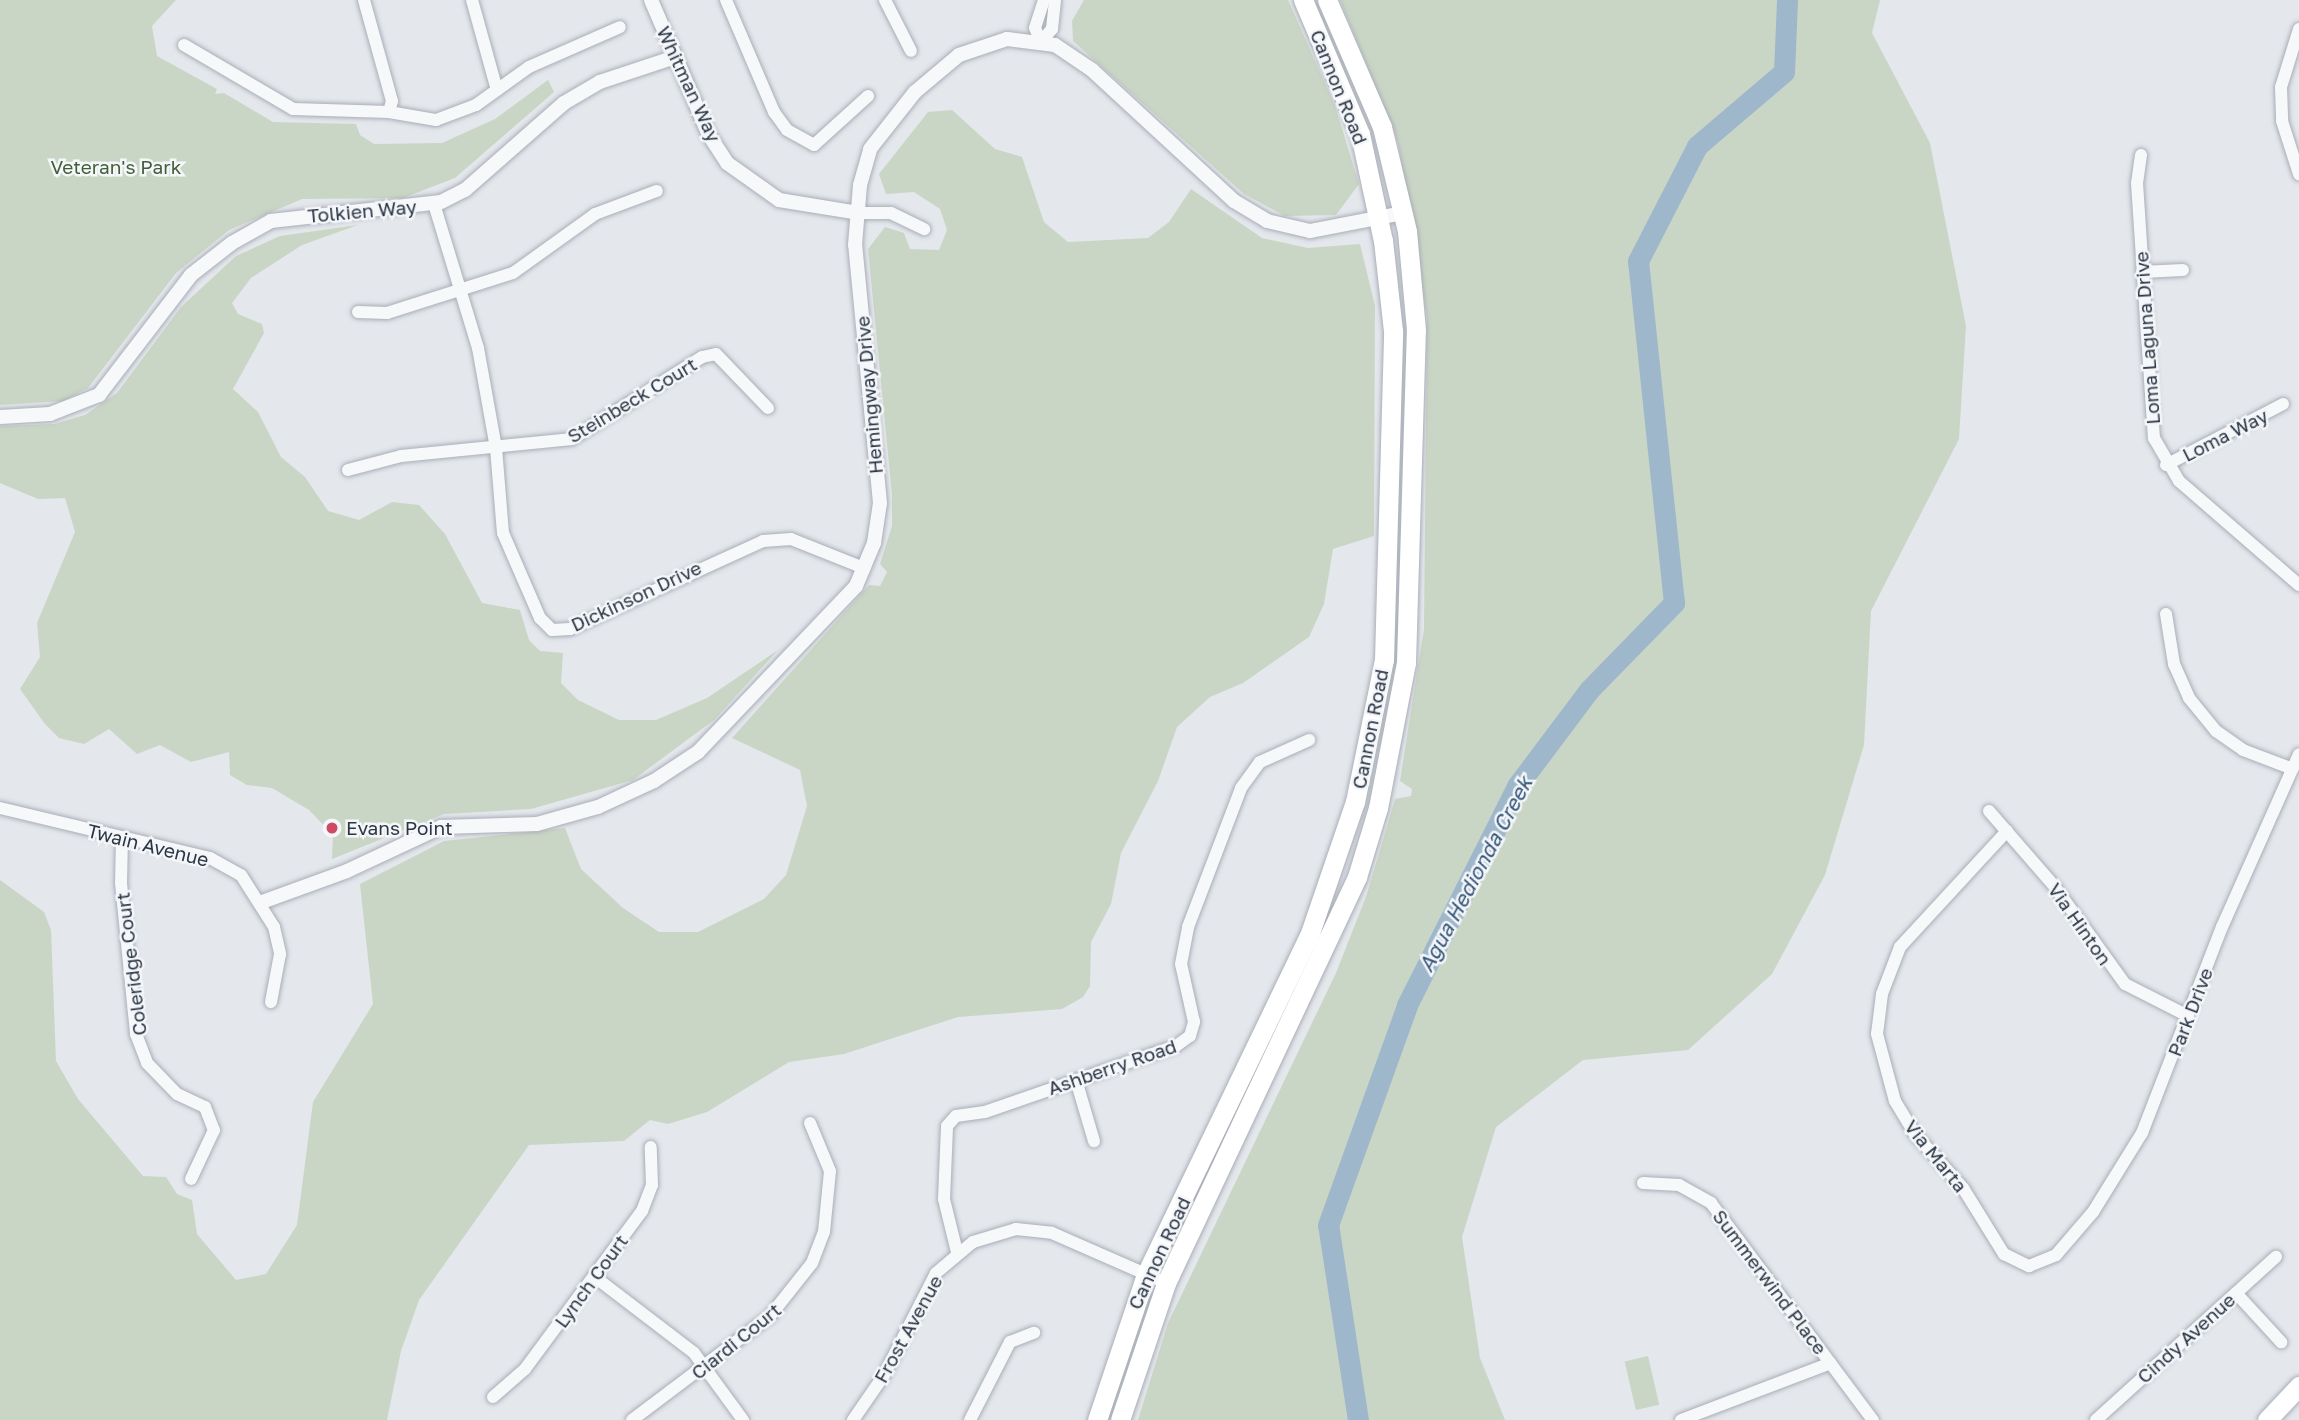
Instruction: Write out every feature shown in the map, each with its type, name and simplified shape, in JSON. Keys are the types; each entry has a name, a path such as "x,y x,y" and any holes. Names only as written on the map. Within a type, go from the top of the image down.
{"main road":[{"name":"Cannon Road","path":"1097,1420 1146,1274 1310,936 1355,802 1384,660 1391,531 1393,331 1380,219 1360,134 1303,0"},
{"name":"Cannon Road","path":"1120,1420 1166,1283 1330,945 1357,877 1387,767 1406,663 1413,532 1416,330 1403,213 1381,127 1327,0"},
{"path":"2267,1420 2299,1386"}],"street":[{"path":"364,0 392,101 389,112"},
{"path":"472,0 497,90"},
{"name":"Whitman Way","path":"651,0 709,135 746,181 786,202 858,212 891,213 925,229"},
{"path":"726,0 774,112 788,130 814,145 868,96"},
{"path":"885,0 911,51"},
{"path":"1044,0 1035,28 1041,42 1052,29 1055,0"},
{"path":"184,45 293,109 389,112 436,120 476,105 529,67 620,27"},
{"path":"2299,29 2281,87 2282,121 2299,174"},
{"name":"Hemingway Drive","path":"262,902 441,827 537,824 598,807 654,782 698,752 830,615 864,568 874,543 880,503 855,245 858,212 870,149 915,92 959,55 1007,39 1041,42 1092,70 1258,218 1310,231 1403,213"},
{"name":"Tolkien Way","path":"0,417 50,414 99,395 191,275 232,243 271,221 434,204 465,190 564,103 600,82 675,57"},
{"name":"Loma Laguna Drive","path":"2141,155 2137,183 2154,438 2166,465 2299,585"},
{"path":"358,312 387,313 513,273 595,214 657,191"},
{"name":"Dickinson Drive","path":"434,204 478,348 496,448 503,533 540,618 552,630 570,629 762,541 791,539 864,568"},
{"path":"2142,272 2183,270"},
{"name":"Steinbeck Court","path":"348,470 401,456 572,439 702,357 716,354 768,408"},
{"name":"Loma Way","path":"2166,465 2283,404"},
{"path":"2166,614 2174,664 2189,698 2216,731 2243,750 2293,769"},
{"name":"Ashberry Road","path":"957,1252 944,1199 947,1126 956,1116 1176,1046 1190,1036 1194,1022 1181,964 1188,927 1241,788 1260,762 1309,740"},
{"name":"Park Drive","path":"2056,1255 2111,1188 2142,1133 2188,1016 2299,754"},
{"name":"Twain Avenue","path":"0,808 210,858 241,875 262,902 280,954 271,1002"},
{"name":"Via Hinton","path":"1989,811 2125,984 2188,1016"},
{"name":"Via Marta","path":"2007,831 1900,947 1882,994 1877,1034 1895,1101 1914,1133 1963,1188 2004,1254 2029,1266 2056,1255"},
{"name":"Coleridge Court","path":"122,837 121,884 136,1034 147,1063 177,1094 205,1107 214,1130 191,1179"},
{"path":"1076,1080 1094,1140"},
{"name":"Ciardi Court","path":"632,1420 708,1367 770,1316 812,1263 824,1232 830,1171 810,1123"},
{"name":"Lynch Court","path":"493,1397 525,1369 596,1278 642,1211 652,1185 651,1147"},
{"name":"Summerwind Place","path":"1643,1183 1679,1185 1711,1203 1873,1420"},
{"name":"Frost Avenue","path":"859,1418 936,1273 957,1252 994,1233 1016,1229 1052,1233 1166,1283"},
{"name":"Cindy Avenue","path":"2096,1420 2276,1257"},
{"path":"596,1278 708,1367 743,1420"},
{"path":"2236,1293 2281,1342"},
{"path":"970,1420 1010,1342 1034,1333"},
{"path":"1681,1420 1831,1363"}],"green space":[{"name":"Veteran's Park","path":"0,0 176,0 152,26 157,56 217,89 215,94 224,93 273,122 356,124 360,135 374,144 442,143 495,119 548,80 554,92 455,178 403,198 302,199 229,230 176,273 88,388 63,401 0,405"},
{"path":"1084,0 1288,0 1335,106 1359,184 1336,215 1285,216 1244,194 1073,41 1072,21"},
{"path":"1340,0 1880,0 1872,33 1930,143 1966,326 1959,439 1871,611 1864,745 1825,875 1772,974 1688,1050 1583,1060 1496,1127 1462,1237 1480,1358 1505,1420 1138,1420 1168,1323 1336,973 1367,894 1395,799 1411,796 1412,789 1400,781 1424,629 1427,317 1398,142"},
{"path":"952,110 995,149 1022,157 1044,222 1068,242 1148,238 1169,222 1191,189 1262,238 1308,248 1360,244 1375,306 1374,536 1333,549 1324,604 1309,637 1243,683 1210,697 1177,727 1158,781 1121,853 1111,904 1091,942 1090,986 1083,997 1062,1009 958,1017 844,1054 789,1062 707,1112 668,1124 650,1120 624,1141 529,1145 419,1300 401,1351 387,1420 0,1420 0,880 44,912 51,930 56,1061 78,1099 143,1176 166,1177 177,1194 192,1200 197,1234 236,1280 266,1274 297,1225 313,1102 373,1004 360,884 444,841 565,828 581,869 623,908 659,932 698,932 764,899 786,875 807,806 800,770 732,738 869,585 880,586 887,572 880,564 892,526 892,495 868,249 885,227 904,233 910,249 939,250 947,230 940,209 914,192 886,194 879,174 928,112"},
{"path":"358,225 302,245 251,278 232,303 238,314 262,324 264,333 233,389 258,412 281,457 305,477 328,511 359,520 392,502 419,505 445,534 482,603 520,610 529,640 540,651 563,653 561,683 578,700 619,720 656,720 707,698 778,650 714,720 633,780 531,809 444,814 332,859 333,835 309,810 272,788 247,785 230,775 229,752 191,762 160,745 137,754 109,729 84,744 59,738 45,724 20,689 40,657 37,623 75,532 65,498 38,499 0,483 0,426 54,424 85,415 117,393 181,307 236,256 280,236"},
{"path":"1648,1356 1659,1405 1636,1410 1625,1361"}],"waterway":[{"name":"Agua Hedionda Creek","path":"1358,1420 1328,1225 1407,1005 1517,786 1589,690 1674,603 1638,261 1697,146 1784,72 1787,0"}],"place":[{"name":"Evans Point","path":"332,828"}]}
